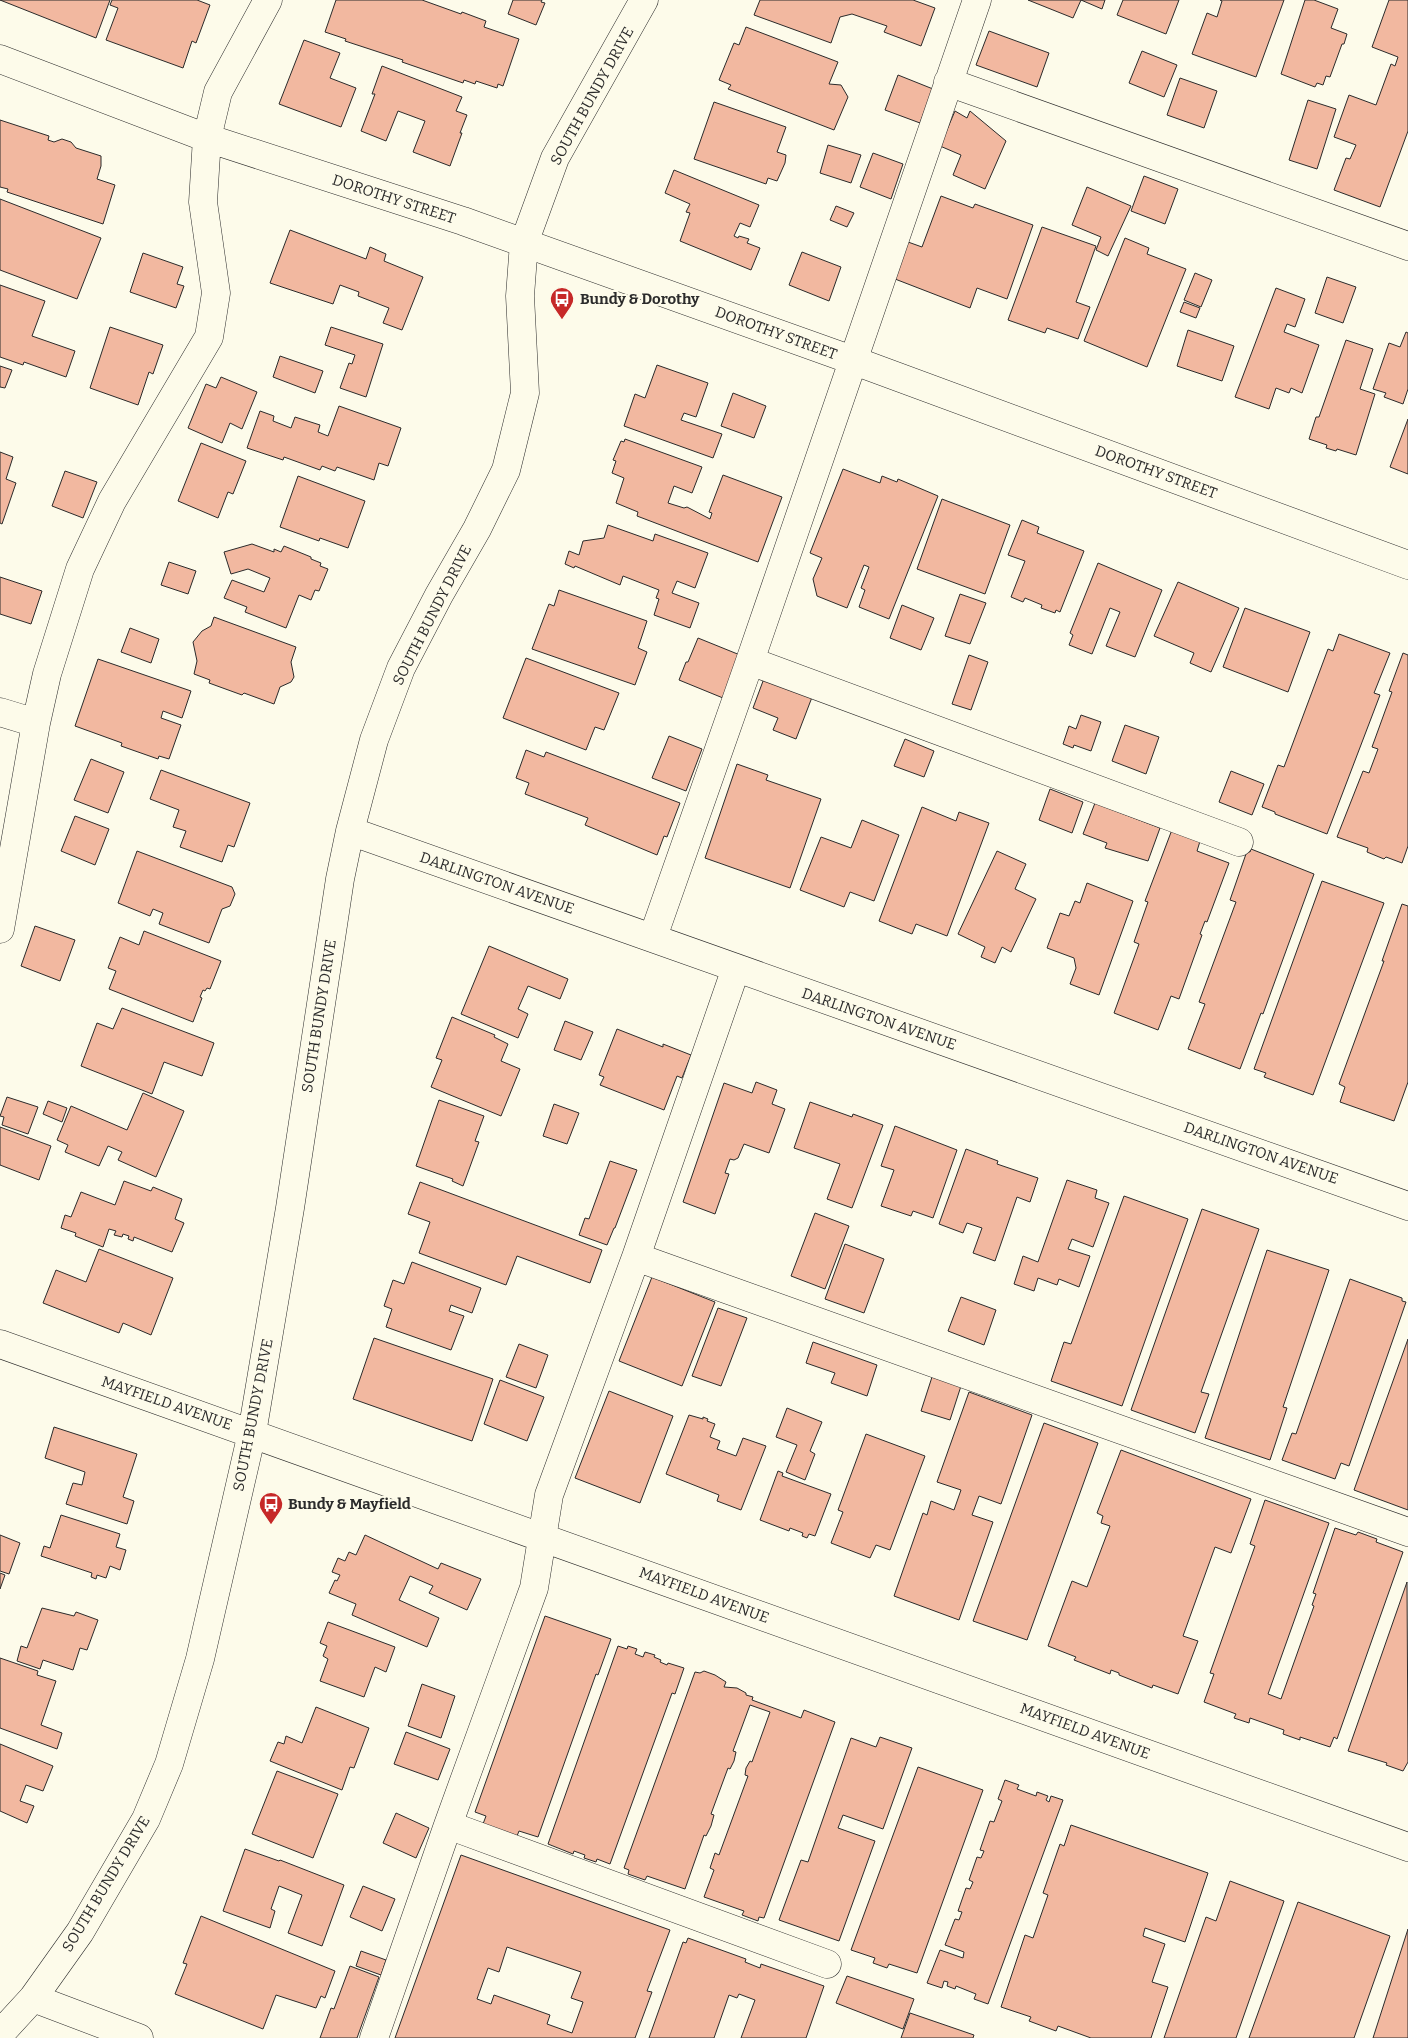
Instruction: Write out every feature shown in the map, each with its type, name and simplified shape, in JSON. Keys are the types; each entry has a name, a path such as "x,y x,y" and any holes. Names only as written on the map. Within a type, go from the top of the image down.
{"street":[{"path":"0,929 36,723 47,674 80,569 112,502 209,337 216,293 203,202 207,138 218,92 268,0"},
{"name":"SOUTH BUNDY DRIVE","path":"0,2034 33,1998 80,1932 146,1819 169,1764 200,1659 252,1433 290,1208 340,879 350,831 374,740 401,668 438,595 477,529 506,470 525,393 520,296 524,243 555,158 644,0"},
{"path":"653,937 977,0"},
{"name":"DOROTHY STREET","path":"0,59 207,138 463,221 852,360 1408,565"},
{"path":"948,82 1408,246"},
{"path":"750,661 1239,842"},
{"path":"0,712 36,723"},
{"name":"DARLINGTON AVENUE","path":"350,831 1408,1206"},
{"path":"374,2038 448,1825 534,1588 549,1495 636,1257 736,968"},
{"path":"636,1257 1408,1532"},
{"name":"MAYFIELD AVENUE","path":"0,1344 1408,1847"},
{"path":"448,1825 827,1964"},
{"path":"33,1998 138,2038"}],"building":[{"path":"0,0 110,0 96,38"},
{"path":"112,0 197,0 210,5 196,43 192,41 183,68 106,40 118,8 110,5"},
{"path":"336,0 422,0 486,21 484,27 519,39 503,86 498,84 497,88 476,81 475,84 464,80 463,83 402,62 403,60 345,41 346,39 325,32"},
{"path":"513,0 542,0 541,2 545,3 536,25 508,14"},
{"path":"760,0 913,0 935,8 921,46 884,32 887,26 852,14 840,17 831,43 754,15"},
{"path":"1028,0 1081,0 1073,18"},
{"path":"1081,0 1105,0 1102,9"},
{"path":"1123,0 1179,0 1166,34 1117,15"},
{"path":"1220,0 1284,0 1256,77 1192,54 1207,13 1217,17 1222,1"},
{"path":"1305,0 1314,0 1338,9 1331,28 1347,34 1330,77 1326,76 1323,85 1317,83 1315,87 1281,74"},
{"path":"1389,0 1408,0 1408,131 1380,207 1334,190 1346,158 1350,159 1356,145 1334,137 1349,95 1376,105 1391,64 1395,66 1398,57 1372,47"},
{"path":"746,27 838,62 829,84 841,85 848,97 834,130 728,89 731,85 719,80 734,43 739,45"},
{"path":"989,31 1049,53 1037,87 976,65"},
{"path":"304,40 340,53 330,78 356,88 341,127 279,104"},
{"path":"1142,51 1177,65 1164,97 1129,83"},
{"path":"382,66 462,97 456,111 467,115 450,166 413,152 425,121 398,111 386,141 361,131 375,94 372,94"},
{"path":"898,75 933,89 920,123 885,110"},
{"path":"1180,78 1217,91 1204,128 1167,115"},
{"path":"1308,100 1336,109 1317,169 1289,160"},
{"path":"714,102 786,127 777,152 786,155 785,163 777,181 768,178 766,184 694,159"},
{"path":"955,111 967,118 970,111 1006,141 985,189 953,175 961,155 940,146"},
{"path":"0,120 49,136 48,140 54,142 62,139 71,142 76,148 101,156 101,166 97,179 115,185 103,224 7,192 8,189 0,187"},
{"path":"828,145 861,155 851,183 820,173"},
{"path":"873,153 903,164 891,199 860,187"},
{"path":"674,170 759,205 750,227 740,223 734,236 749,239 747,243 760,248 751,270 680,241 690,213 686,212 690,204 665,193"},
{"path":"1144,176 1178,189 1165,224 1131,211"},
{"path":"1087,187 1131,206 1108,256 1096,250 1101,237 1072,225"},
{"path":"941,196 973,208 975,204 1033,225 1007,299 977,288 970,308 895,279 908,242 922,247"},
{"path":"0,199 101,238 77,299 0,270"},
{"path":"836,206 854,213 847,227 830,220"},
{"path":"1042,227 1096,246 1076,302 1090,307 1078,339 1047,328 1045,333 1008,320"},
{"path":"290,230 366,259 370,247 386,254 384,261 423,277 402,330 383,323 389,308 358,296 359,292 340,285 333,304 270,283"},
{"path":"1125,238 1149,248 1147,254 1186,269 1147,367 1084,341"},
{"path":"802,252 841,267 829,301 789,285"},
{"path":"143,253 183,267 177,284 184,286 176,308 130,292"},
{"path":"1195,273 1212,280 1201,307 1184,300"},
{"path":"1327,277 1356,287 1343,323 1315,313"},
{"path":"0,285 45,301 32,336 75,351 66,377 24,362 23,365 0,357"},
{"path":"1276,288 1305,299 1295,327 1287,324 1284,332 1319,345 1302,393 1291,388 1289,393 1276,388 1269,409 1235,397"},
{"path":"1184,302 1200,308 1196,318 1180,312"},
{"path":"110,327 163,345 153,374 149,372 138,405 90,388"},
{"path":"331,327 383,344 366,397 340,388 349,363 352,364 355,355 325,345"},
{"path":"1188,330 1234,346 1222,381 1177,366"},
{"path":"1406,332 1408,333 1408,389 1403,404 1384,397 1386,393 1373,389 1389,343 1400,347"},
{"path":"1346,340 1373,349 1360,389 1375,394 1356,455 1337,449 1336,451 1326,448 1327,445 1309,439 1316,417 1319,417"},
{"path":"280,356 323,371 315,393 273,377"},
{"path":"657,365 708,383 696,417 684,413 681,420 722,434 713,458 624,426 635,394 645,398"},
{"path":"0,366 12,370 5,388 0,387"},
{"path":"221,377 257,392 242,429 230,423 222,443 188,428 206,384 216,388"},
{"path":"733,393 766,406 754,438 721,426"},
{"path":"339,406 401,428 388,466 379,463 374,480 337,467 335,471 322,466 320,470 284,457 283,460 247,448 260,411 274,416 273,421 291,428 295,417 320,425 318,432 328,436"},
{"path":"1408,419 1408,474 1390,467"},
{"path":"625,439 702,467 692,493 674,486 668,503 684,508 687,507 710,519 712,513 709,512 723,475 782,497 758,562 637,516 638,512 616,503 624,478 612,473 616,461 613,460 621,441 624,442"},
{"path":"201,443 246,461 233,494 228,492 218,518 178,501"},
{"path":"0,452 13,457 6,479 16,483 2,524 0,523"},
{"path":"843,469 880,483 882,476 897,482 898,479 938,496 889,619 859,607 865,590 861,588 869,567 864,565 847,608 817,596 813,579 822,558 810,553"},
{"path":"65,471 97,482 83,518 52,506"},
{"path":"298,476 365,501 348,548 320,538 319,541 280,527"},
{"path":"942,499 1010,525 985,594 917,569"},
{"path":"1022,520 1039,527 1037,533 1084,551 1060,612 1056,610 1055,613 1041,608 1042,605 1025,598 1023,602 1011,597 1025,561 1008,555"},
{"path":"608,525 653,541 655,534 708,553 695,588 677,581 672,593 699,603 690,628 654,615 659,599 656,598 659,590 623,576 620,585 575,566 574,568 565,564 569,551 579,555 583,541 604,538"},
{"path":"252,544 274,552 274,549 281,552 284,546 311,557 311,559 321,563 320,566 328,569 319,591 315,590 311,600 299,595 286,628 245,612 247,607 224,598 232,580 264,592 270,578 248,569 231,574 224,552"},
{"path":"169,562 196,571 188,594 161,585"},
{"path":"1098,563 1162,590 1135,657 1106,646 1120,612 1110,608 1092,654 1069,645 1073,635 1070,633"},
{"path":"0,577 42,591 31,624 0,614"},
{"path":"1178,582 1239,608 1211,672 1190,663 1194,653 1154,636"},
{"path":"559,590 647,621 638,648 647,652 635,685 532,649 549,604 554,606"},
{"path":"960,594 986,603 970,644 945,636"},
{"path":"902,605 934,618 921,650 890,638"},
{"path":"1245,608 1310,632 1288,692 1223,667"},
{"path":"214,617 296,647 291,662 294,677 291,682 280,687 274,704 209,683 210,680 194,674 197,661 193,642 202,631 211,626"},
{"path":"130,628 159,639 151,663 121,652"},
{"path":"1339,634 1390,653 1374,693 1380,695 1327,834 1262,807 1278,765 1284,767 1328,649 1333,651"},
{"path":"698,638 740,655 723,698 679,680"},
{"path":"1403,653 1408,655 1408,846 1402,863 1386,857 1384,859 1367,852 1368,848 1337,837 1363,771 1369,773 1378,749 1372,747 1392,692 1389,691"},
{"path":"969,655 988,662 971,710 952,704"},
{"path":"526,658 619,693 604,730 595,727 586,750 503,718"},
{"path":"98,659 191,691 182,718 163,711 161,718 181,725 169,759 159,756 158,759 121,746 122,743 75,726"},
{"path":"766,673 814,692 796,739 773,730 778,718 753,708"},
{"path":"1081,715 1101,722 1091,751 1074,745 1073,748 1063,744 1069,726 1076,729"},
{"path":"1125,725 1159,737 1146,774 1112,761"},
{"path":"669,736 702,749 686,791 652,778"},
{"path":"905,739 934,751 924,777 894,766"},
{"path":"526,750 544,757 546,752 680,803 667,837 664,836 657,855 585,825 588,818 525,794 529,783 516,778"},
{"path":"91,759 124,772 108,813 74,800"},
{"path":"737,764 768,775 766,780 821,799 790,888 705,858"},
{"path":"161,770 250,803 234,847 228,845 222,862 180,847 186,831 173,827 179,810 150,799"},
{"path":"1231,771 1264,784 1252,815 1219,802"},
{"path":"1050,789 1083,802 1072,833 1039,820"},
{"path":"1095,803 1160,828 1148,861 1105,848 1107,843 1083,834"},
{"path":"922,807 956,821 959,812 989,823 947,936 916,924 912,934 879,921"},
{"path":"75,816 109,829 95,865 61,851"},
{"path":"862,820 899,835 874,901 850,892 844,907 800,890 821,837 851,848"},
{"path":"1173,827 1201,838 1197,851 1229,863 1207,922 1205,921 1200,934 1202,935 1179,999 1171,996 1158,1030 1114,1013 1139,944 1134,942 1148,902 1145,901"},
{"path":"1251,849 1314,874 1263,1014 1261,1013 1240,1069 1188,1049 1205,1004 1199,1002 1236,902 1230,900 1247,851 1250,852"},
{"path":"137,851 232,887 235,894 230,906 222,909 209,943 159,924 163,913 153,909 150,916 118,903"},
{"path":"997,851 1026,864 1015,889 1036,899 1011,952 1002,947 995,963 981,957 985,947 958,934"},
{"path":"1322,881 1384,903 1313,1095 1264,1077 1266,1073 1254,1069"},
{"path":"1087,883 1133,901 1099,995 1070,984 1076,968 1074,958 1047,948 1060,913 1069,916 1075,901 1080,903"},
{"path":"1402,904 1408,906 1408,1082 1394,1121 1340,1102 1345,1087 1339,1084 1384,961 1382,961"},
{"path":"35,926 75,940 60,981 21,966"},
{"path":"144,931 221,961 210,989 203,990 193,1022 109,989 116,971 108,968 120,937 139,945"},
{"path":"489,946 568,979 560,999 528,986 518,1009 528,1014 518,1038 461,1014"},
{"path":"122,1008 214,1043 202,1076 164,1062 152,1094 81,1066 97,1023 113,1029"},
{"path":"452,1017 495,1035 494,1037 508,1044 501,1061 520,1069 501,1116 431,1087 442,1060 436,1058"},
{"path":"565,1021 593,1032 581,1060 554,1050"},
{"path":"617,1029 663,1047 663,1044 691,1055 682,1078 677,1076 664,1110 600,1085 604,1077 599,1075"},
{"path":"756,1082 777,1090 772,1104 785,1109 769,1153 744,1144 738,1158 730,1159 725,1173 729,1174 715,1214 683,1202 724,1083 752,1093"},
{"path":"143,1093 184,1111 156,1177 118,1160 122,1152 108,1146 99,1166 65,1152 68,1145 57,1140 71,1106 127,1130"},
{"path":"7,1097 38,1107 28,1134 2,1125 4,1117 0,1116"},
{"path":"439,1100 484,1116 475,1141 479,1142 463,1186 452,1181 453,1179 416,1166"},
{"path":"48,1101 67,1108 62,1122 43,1114"},
{"path":"810,1102 852,1117 853,1114 883,1125 852,1208 827,1199 840,1164 794,1148"},
{"path":"554,1104 579,1113 567,1144 543,1136"},
{"path":"895,1126 957,1150 933,1218 913,1211 911,1216 881,1206 894,1170 881,1166"},
{"path":"0,1127 51,1146 39,1180 0,1165"},
{"path":"966,1149 998,1161 997,1164 1038,1178 1030,1202 1017,1197 995,1261 973,1253 982,1228 967,1223 963,1233 939,1224"},
{"path":"610,1161 637,1170 607,1245 579,1235 585,1218 589,1219"},
{"path":"1067,1180 1097,1190 1095,1198 1109,1203 1093,1247 1072,1239 1068,1249 1090,1256 1079,1287 1059,1279 1057,1285 1038,1278 1034,1291 1014,1284 1023,1256 1038,1262"},
{"path":"124,1181 151,1191 153,1187 182,1199 175,1219 184,1223 172,1252 134,1237 133,1241 128,1239 129,1236 123,1234 122,1237 114,1235 116,1231 109,1229 103,1247 75,1236 76,1233 61,1228 65,1215 71,1217 81,1192 115,1205"},
{"path":"420,1182 602,1250 590,1283 517,1256 506,1285 419,1253 430,1222 408,1214"},
{"path":"1124,1196 1188,1219 1122,1406 1051,1381 1064,1342 1071,1344"},
{"path":"1202,1209 1259,1229 1201,1392 1209,1394 1195,1433 1131,1410"},
{"path":"815,1213 849,1226 825,1289 791,1276"},
{"path":"845,1244 884,1259 864,1313 825,1299"},
{"path":"99,1249 173,1278 151,1335 123,1323 119,1333 43,1303 56,1270 86,1282"},
{"path":"1267,1250 1329,1270 1283,1407 1287,1408 1270,1460 1205,1438"},
{"path":"412,1262 481,1288 472,1313 451,1305 449,1311 464,1316 451,1350 386,1327 392,1309 384,1306 393,1280 404,1284"},
{"path":"652,1277 715,1302 682,1386 619,1361"},
{"path":"1350,1279 1402,1298 1402,1301 1406,1302 1349,1466 1341,1463 1335,1479 1282,1460 1292,1433 1296,1434"},
{"path":"961,1297 996,1310 984,1345 948,1331"},
{"path":"718,1308 747,1318 721,1386 692,1376"},
{"path":"374,1338 493,1379 472,1441 353,1399"},
{"path":"1408,1339 1408,1510 1354,1490"},
{"path":"813,1342 877,1365 867,1396 831,1383 835,1373 806,1363"},
{"path":"519,1344 548,1355 536,1388 506,1377"},
{"path":"932,1377 961,1386 950,1420 921,1411"},
{"path":"500,1380 544,1397 527,1441 484,1424"},
{"path":"609,1391 673,1416 640,1503 575,1478"},
{"path":"969,1392 1032,1415 1001,1504 979,1496 972,1515 993,1522 959,1620 894,1596 923,1513 927,1515 931,1501 954,1510 961,1490 937,1482"},
{"path":"787,1408 822,1422 810,1451 815,1454 805,1480 786,1472 797,1445 776,1437"},
{"path":"689,1415 703,1419 703,1417 715,1424 710,1437 720,1441 717,1449 736,1456 743,1438 766,1446 741,1510 717,1501 719,1495 666,1474"},
{"path":"1044,1423 1098,1443 1027,1640 973,1621"},
{"path":"54,1427 137,1454 123,1497 134,1501 127,1524 66,1504 73,1483 82,1485 85,1472 45,1458"},
{"path":"866,1434 925,1456 890,1550 876,1545 870,1558 831,1543 843,1512 838,1510"},
{"path":"1121,1450 1251,1499 1231,1553 1215,1547 1183,1636 1198,1641 1178,1694 1153,1685 1152,1688 1111,1670 1110,1674 1074,1660 1076,1657 1048,1646 1072,1581 1087,1587 1110,1526 1101,1523 1103,1516 1097,1513"},
{"path":"778,1471 783,1473 782,1476 831,1494 815,1536 809,1534 807,1538 802,1536 803,1533 790,1528 789,1531 760,1520"},
{"path":"1265,1500 1329,1523 1268,1694 1281,1699 1314,1606 1312,1605 1316,1594 1313,1593 1335,1528 1356,1535 1358,1532 1377,1539 1376,1542 1403,1552 1337,1739 1334,1737 1330,1747 1300,1737 1300,1740 1283,1734 1284,1730 1250,1718 1249,1723 1234,1718 1236,1714 1204,1702 1214,1674 1210,1673 1255,1546 1250,1544"},
{"path":"61,1515 120,1534 116,1547 126,1550 120,1570 110,1566 106,1578 97,1575 96,1579 91,1577 92,1573 41,1556 44,1546 50,1548"},
{"path":"0,1535 20,1543 9,1574 0,1571"},
{"path":"365,1535 438,1569 441,1563 481,1579 467,1610 429,1593 433,1586 410,1576 399,1600 439,1618 427,1647 352,1615 356,1604 329,1593 335,1580 337,1581 340,1575 332,1572 338,1558 345,1561 349,1552 356,1555"},
{"path":"0,1573 5,1575 0,1589"},
{"path":"1407,1582 1408,1762 1403,1771 1386,1765 1387,1763 1348,1751"},
{"path":"42,1608 74,1616 76,1612 98,1620 87,1650 80,1648 73,1670 43,1660 40,1669 17,1661 21,1646 27,1648"},
{"path":"545,1616 611,1639 598,1675 596,1674 538,1837 519,1831 517,1836 483,1824 486,1816 475,1812"},
{"path":"328,1622 395,1647 386,1672 375,1667 364,1697 320,1681 328,1659 323,1656 327,1646 320,1643"},
{"path":"618,1646 627,1649 628,1646 637,1649 635,1654 643,1657 645,1652 655,1655 654,1657 661,1660 660,1662 684,1668 675,1694 672,1693 610,1864 597,1859 596,1862 584,1858 585,1855 574,1851 573,1854 548,1844"},
{"path":"0,1658 38,1671 37,1675 56,1681 41,1725 62,1733 57,1749 0,1728"},
{"path":"704,1671 726,1682 724,1687 737,1688 746,1693 746,1695 753,1697 752,1700 801,1718 804,1710 835,1722 764,1918 759,1917 758,1921 742,1915 744,1911 704,1897 714,1870 710,1868 715,1853 719,1855 748,1776 745,1775 746,1768 750,1761 752,1762 770,1712 750,1705 733,1751 736,1752 734,1761 730,1769 728,1768 711,1814 714,1815 711,1826 706,1836 704,1835 685,1889 647,1876 645,1880 628,1874 629,1870 624,1868 695,1672 700,1673"},
{"path":"422,1684 455,1696 441,1738 408,1726"},
{"path":"316,1707 369,1728 354,1768 350,1767 342,1790 270,1761 278,1742 284,1744 286,1736 302,1743"},
{"path":"406,1732 450,1749 438,1780 394,1764"},
{"path":"880,1737 912,1748 883,1829 843,1815 838,1828 875,1841 839,1941 779,1920 801,1860 808,1862 851,1738 876,1747"},
{"path":"0,1744 53,1766 43,1791 26,1785 20,1801 34,1806 27,1823 0,1811"},
{"path":"918,1767 983,1790 917,1973 889,1964 887,1968 873,1963 875,1958 851,1950"},
{"path":"277,1771 338,1794 313,1858 252,1834"},
{"path":"1005,1780 1019,1785 1017,1789 1036,1796 1037,1792 1048,1796 1046,1800 1049,1802 1051,1796 1063,1800 988,2004 974,1999 976,1994 956,1986 955,1989 947,1986 948,1982 944,1981 942,1988 927,1983 940,1950 963,1958 964,1952 945,1945 955,1919 959,1920 962,1912 958,1911 966,1888 970,1889 973,1882 969,1880 977,1857 981,1858 984,1851 980,1850 990,1821 994,1822 1002,1801 998,1799"},
{"path":"396,1813 429,1828 416,1858 383,1843"},
{"path":"1071,1825 1208,1873 1185,1942 1145,1928 1143,1936 1165,1944 1152,1982 1168,1987 1151,2038 1091,2038 1058,2026 1056,2031 1029,2021 1031,2017 1001,2007 1025,1935 1033,1938 1048,1895 1043,1893 1060,1844 1064,1846"},
{"path":"245,1849 280,1860 344,1885 322,1946 288,1933 302,1895 279,1886 271,1909 275,1911 270,1928 223,1911"},
{"path":"461,1855 670,1930 647,1991 652,1992 635,2038 395,2038","holes":["507,1947 581,1972 571,1998 583,2002 572,2033 547,2024 550,2015 494,1995 491,2004 477,1999 488,1968 499,1972"]},
{"path":"1230,1881 1284,1901 1236,2038 1164,2038 1206,1917 1216,1921"},
{"path":"363,1886 395,1899 382,1931 350,1917"},
{"path":"1298,1902 1390,1936 1354,2038 1249,2038"},
{"path":"201,1916 335,1971 325,1998 321,1996 316,2008 276,1995 263,2029 175,1994 187,1964 183,1963"},
{"path":"1408,1929 1408,2038 1373,2038"},
{"path":"688,1938 746,1959 745,1962 760,1968 761,1964 824,1986 806,2038 741,2038 755,2000 739,1994 737,1998 729,1995 714,2038 649,2038 683,1942 686,1943"},
{"path":"361,1951 386,1960 381,1975 356,1966"},
{"path":"350,1966 379,1977 357,2038 320,2038 331,2008 334,2009"},
{"path":"847,1976 914,1999 903,2029 836,2003"},
{"path":"910,2013 974,2035 973,2038 901,2038"}],"place":[{"name":"Bundy & Dorothy","path":"562,320"},
{"name":"Bundy & Mayfield","path":"271,1525"}]}
